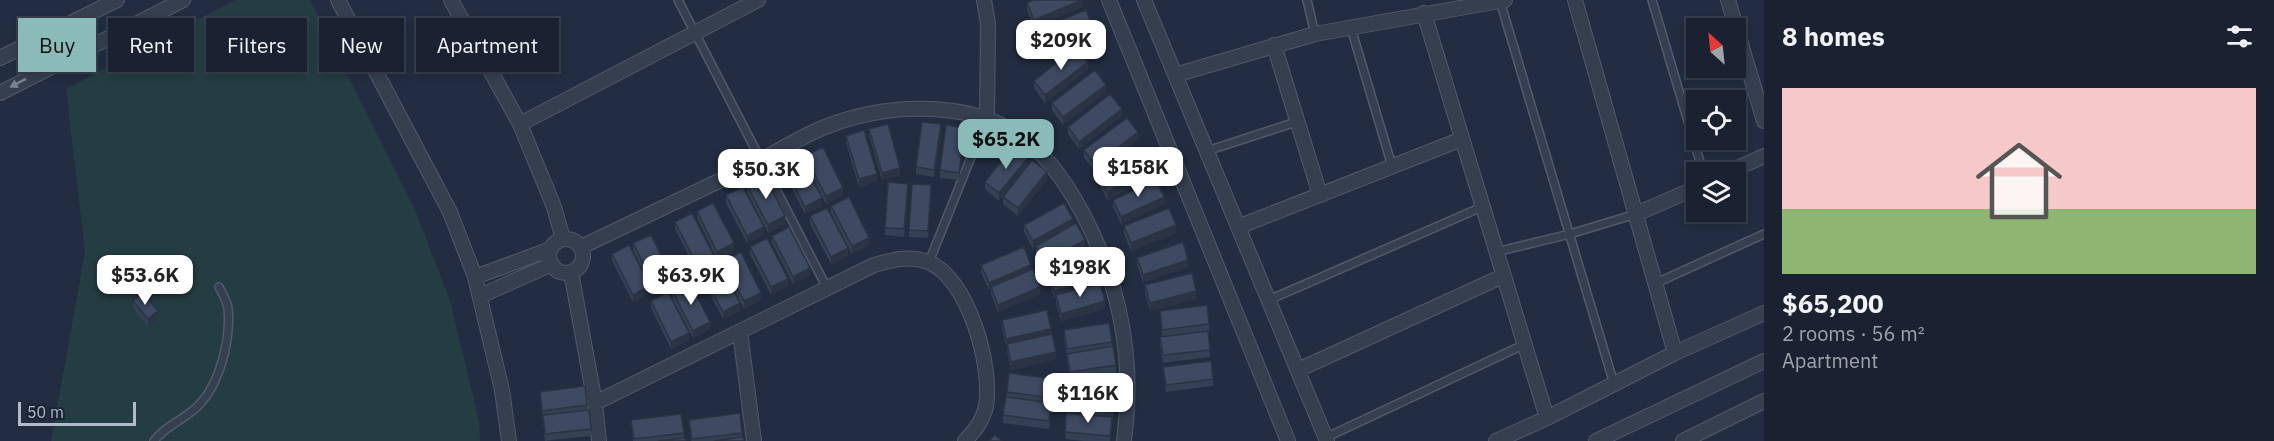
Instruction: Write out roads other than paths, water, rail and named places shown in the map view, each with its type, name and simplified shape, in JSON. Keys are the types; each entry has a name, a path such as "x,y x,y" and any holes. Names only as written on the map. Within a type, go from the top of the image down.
{"street":[{"path":"0,58 117,0"},
{"path":"0,93 183,0"},
{"path":"338,0 450,212 480,296 502,390 509,441"},
{"path":"451,0 520,124 554,207 563,239"},
{"path":"520,124 758,0"},
{"path":"984,0 987,24 987,118"},
{"path":"1109,0 1288,441"},
{"path":"1144,0 1326,439"},
{"path":"1175,75 1315,34 1503,0"},
{"path":"1575,0 1675,353"},
{"path":"1728,0 1764,121"},
{"path":"1424,13 1547,418"},
{"path":"1274,45 1320,195"},
{"path":"581,247 761,161 824,127 862,116 905,108 940,110 987,118 1017,134 1044,156 1077,203 1094,235 1110,275 1128,357 1128,411 1125,441"},
{"path":"1238,227 1462,139"},
{"path":"1746,164 1764,156"},
{"path":"1636,214 1686,192"},
{"path":"563,239 573,240 581,247 582,262 571,272 560,271 550,259 554,244 563,239"},
{"path":"475,277 551,249"},
{"path":"595,403 874,265 904,257 929,262 952,283 973,320 983,351 987,382 986,406 979,426 965,441"},
{"path":"480,296 552,264"},
{"path":"571,272 595,403 598,441"},
{"path":"1298,370 1503,276"},
{"path":"1496,441 1547,418 1675,353 1764,313"},
{"path":"740,332 754,441"},
{"path":"1602,440 1764,361"},
{"path":"1686,439 1764,401"}],"lane":[{"path":"678,0 827,288"},
{"path":"1307,0 1315,34"},
{"path":"1503,0 1614,384"},
{"path":"1652,0 1700,162"},
{"path":"1351,27 1392,166"},
{"path":"929,262 987,118"},
{"path":"1207,152 1299,122"},
{"path":"1269,300 1484,206"},
{"path":"1496,252 1570,234 1636,214"},
{"path":"1654,284 1764,234"},
{"path":"154,441 161,431 197,407 217,380 222,365 228,325 228,306 219,287"},
{"path":"1326,439 1523,345"}]}
